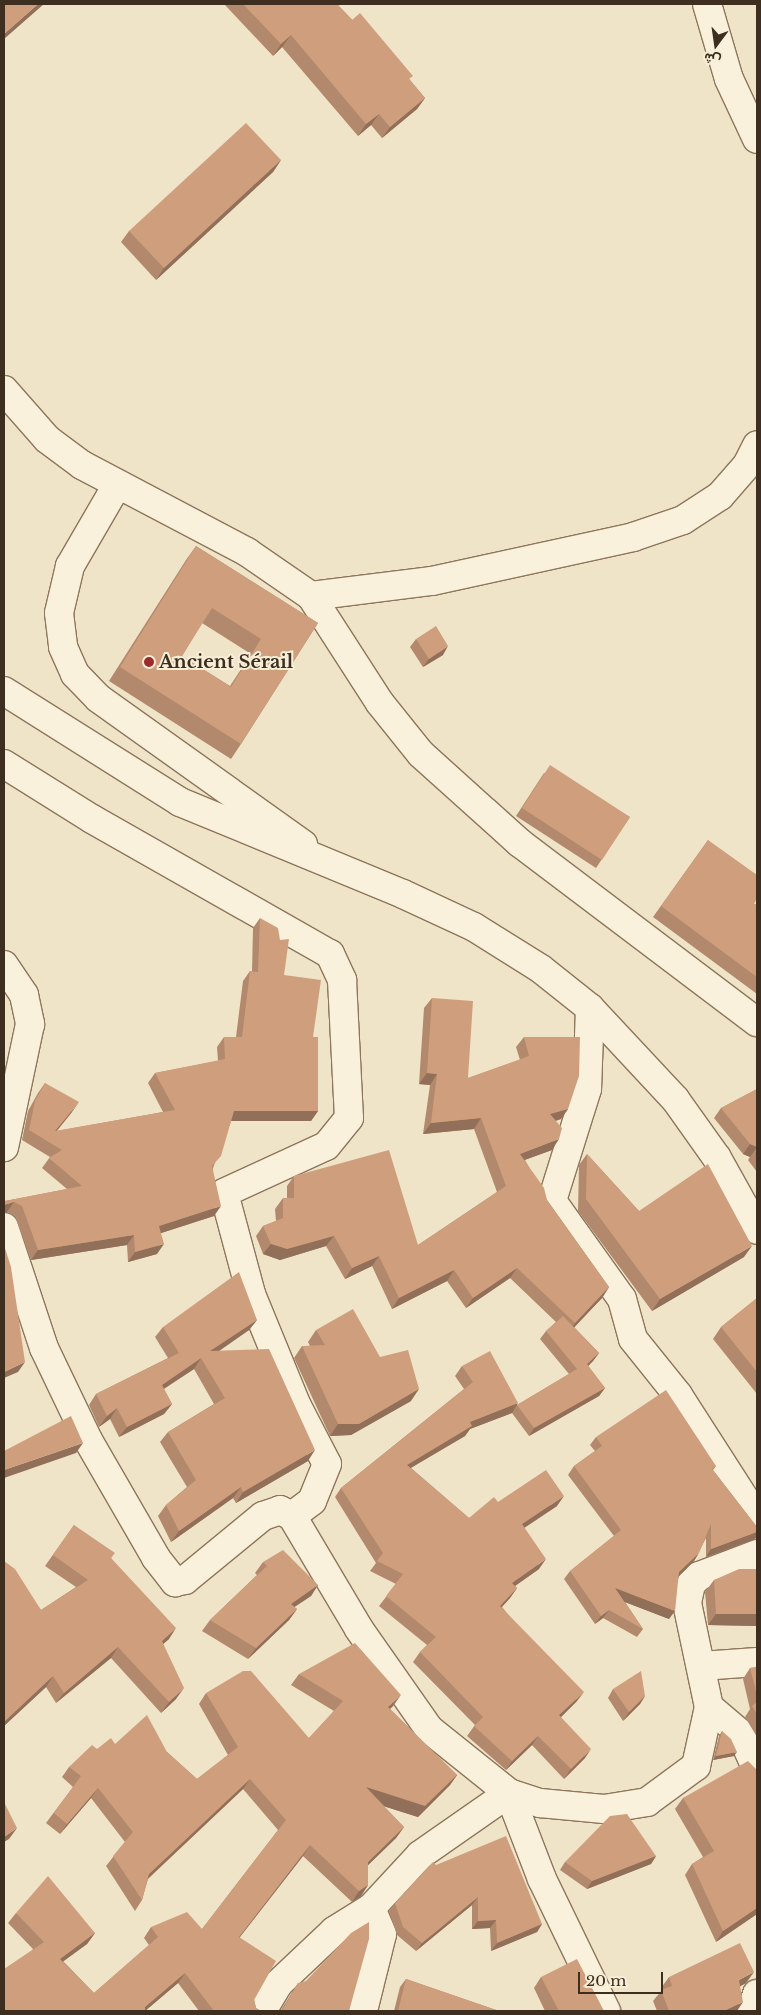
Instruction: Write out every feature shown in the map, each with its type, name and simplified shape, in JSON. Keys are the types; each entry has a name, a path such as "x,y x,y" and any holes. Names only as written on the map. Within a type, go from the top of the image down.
{"street":[{"path":"706,8 729,79 757,139"},
{"path":"4,390 47,439 117,485 247,552 311,596 380,703 421,754 520,843 757,1022"},
{"path":"311,596 432,581 633,537 683,520 720,496 754,459"},
{"path":"117,485 70,566 59,613 63,647 75,674 98,698 324,860"},
{"path":"4,691 180,802 269,842 324,860 474,927 541,969 590,1008 696,1125 757,1230"},
{"path":"4,764 92,819 330,954 342,980 349,1118 326,1146 224,1193 251,1294 296,1406 327,1464 312,1501 292,1516"},
{"path":"4,966 24,995 30,1024 4,1147"},
{"path":"590,1008 587,1089 552,1202 608,1276 622,1299 633,1339 678,1395 757,1518"},
{"path":"4,1227 44,1348 80,1423 143,1539 175,1582 185,1580 263,1516 280,1510 292,1516 359,1629 429,1729 509,1793 540,1803 604,1809 647,1802 696,1766 709,1707 687,1603 691,1584 699,1576 757,1554"},
{"path":"701,1666 757,1662"},
{"path":"709,1707 741,1734 757,1770"},
{"path":"262,2011 278,1984 334,1931 371,1908 420,1855 509,1793"},
{"path":"509,1793 542,1879 606,2011"},
{"path":"364,2011 382,1934 371,1908"},
{"path":"750,2011 757,1994"}],"building":[{"path":"4,4 38,4 4,34"},
{"path":"243,4 337,4 352,20 360,13 413,76 409,79 425,98 390,127 379,114 366,124 291,35 281,44"},
{"path":"246,123 281,160 164,268 129,231"},
{"name":"Ancient Sérail","path":"196,546 318,623 241,744 120,667","holes":["212,608 261,639 231,687 182,656"]},
{"path":"436,626 448,646 429,659 416,639"},
{"path":"550,765 630,817 602,860 522,808"},
{"path":"708,840 757,875 757,898 754,904 757,905 757,977 661,906"},
{"path":"260,918 278,928 280,940 289,939 284,975 321,980 313,1037 318,1037 318,1111 234,1111 221,1156 212,1166 221,1206 159,1226 164,1244 135,1252 134,1235 38,1250 22,1206 14,1202 4,1205 4,1189 5,1201 82,1186 49,1158 62,1150 29,1130 35,1101 45,1083 79,1102 55,1131 175,1110 155,1073 225,1059 224,1037 242,1037 250,971 258,972"},
{"path":"432,998 473,1001 468,1078 529,1056 524,1037 580,1037 579,1076 568,1109 550,1114 562,1128 559,1139 520,1154 544,1188 547,1200 609,1287 575,1323 517,1268 473,1298 454,1270 399,1298 379,1256 352,1268 334,1236 287,1249 271,1244 263,1226 283,1218 283,1198 294,1198 294,1176 389,1150 418,1245 506,1186 481,1118 431,1123 437,1074 427,1073"},
{"path":"757,1089 757,1147 750,1144 721,1108"},
{"path":"587,1154 639,1211 708,1164 752,1246 660,1299 586,1199"},
{"path":"4,1245 11,1267 25,1362 4,1372"},
{"path":"239,1272 257,1320 210,1351 269,1349 315,1450 243,1492 241,1487 179,1531 166,1505 196,1480 168,1432 225,1398 201,1358 162,1385 172,1404 127,1427 117,1408 107,1416 96,1394 179,1353 163,1327"},
{"path":"757,1298 757,1372 721,1327"},
{"path":"353,1309 380,1357 408,1350 419,1389 359,1424 338,1424 302,1346 325,1345 316,1330"},
{"path":"563,1316 599,1353 587,1364 605,1388 534,1428 517,1405 577,1369 546,1331"},
{"path":"490,1351 518,1403 470,1422 472,1426 407,1465 469,1518 494,1497 498,1502 546,1470 564,1496 522,1524 546,1559 512,1583 517,1588 500,1606 584,1692 559,1715 591,1749 571,1769 538,1736 512,1761 474,1726 483,1717 420,1652 436,1637 386,1596 403,1574 377,1561 383,1553 341,1488 473,1382 462,1366"},
{"path":"666,1390 716,1466 712,1469 757,1527 757,1532 711,1549 711,1524 699,1553 679,1572 675,1611 615,1588 643,1629 609,1610 601,1616 570,1571 621,1530 574,1466 602,1446 596,1437"},
{"path":"71,1416 83,1443 4,1470 4,1451"},
{"path":"74,1525 115,1553 111,1558 176,1628 162,1641 184,1688 169,1702 118,1647 64,1693 53,1676 4,1722 4,1561 15,1569 41,1610 88,1580 53,1555"},
{"path":"283,1550 318,1585 291,1604 297,1609 256,1648 210,1620 267,1566 263,1562"},
{"path":"739,1569 757,1569 757,1614 716,1614 714,1580"},
{"path":"355,1643 401,1695 388,1707 457,1775 425,1806 366,1787 404,1827 368,1862 368,1885 359,1891 310,1845 239,1937 276,1961 254,2000 256,2008 261,2011 214,2011 185,1973 145,2007 145,2011 4,2011 4,1969 44,1942 16,1913 48,1876 95,1933 60,1959 94,1993 158,1937 151,1927 187,1912 202,1929 286,1820 250,1779 149,1874 142,1900 113,1856 133,1832 98,1788 67,1824 54,1813 81,1776 69,1767 92,1745 97,1749 111,1738 115,1744 147,1715 167,1752 197,1779 238,1747 206,1693 243,1671 251,1671 309,1738 343,1701 299,1674"},
{"path":"757,1667 757,1695 750,1668"},
{"path":"641,1671 645,1696 629,1712 613,1689"},
{"path":"757,1702 757,1714 752,1706"},
{"path":"722,1731 731,1739 737,1752 716,1756"},
{"path":"748,1761 757,1770 757,1908 723,1931 692,1864 714,1851 683,1798"},
{"path":"4,1802 17,1828 4,1837"},
{"path":"627,1814 656,1856 592,1881 565,1862 610,1816"},
{"path":"506,1836 542,1924 497,1943 496,1920 478,1921 478,1897 422,1943 403,1927 395,1903 433,1862 436,1865"},
{"path":"369,1922 369,1939 349,2011 278,2011 283,2009 298,1983 306,1981 351,1933"},
{"path":"740,1943 754,1972 739,1980 743,2002 724,2011 669,2011 661,1990 672,1986 669,1977"},
{"path":"577,1959 604,2011 559,2011 541,1977"},
{"path":"406,1979 499,2011 398,2011"}],"place":[{"name":"Ancient Sérail","path":"149,662"}]}
